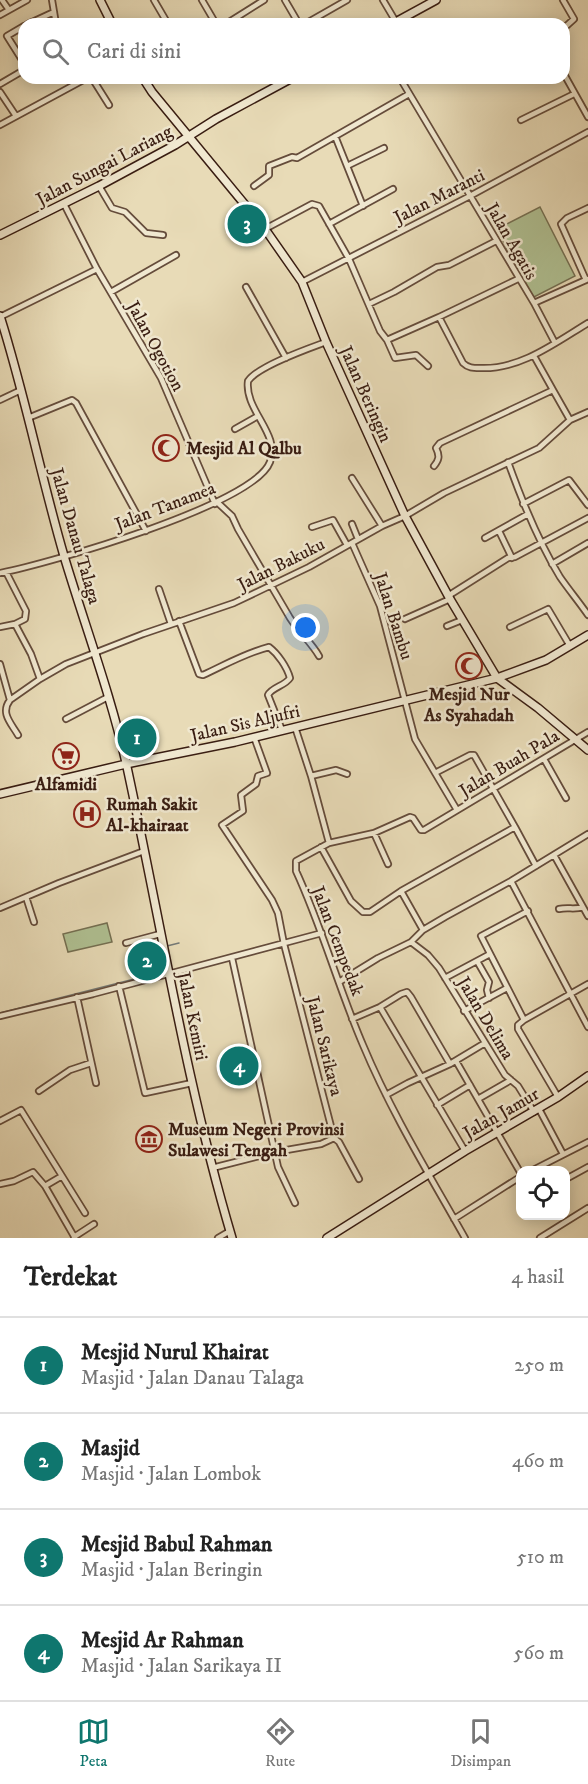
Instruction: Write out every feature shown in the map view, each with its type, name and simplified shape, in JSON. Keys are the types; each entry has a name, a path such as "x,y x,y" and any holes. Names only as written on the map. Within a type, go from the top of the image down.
{"street":[{"path":"2,0 9,10"},
{"path":"0,15 27,0"},
{"path":"52,0 55,18"},
{"path":"100,0 109,18"},
{"path":"154,0 164,18"},
{"path":"202,0 212,18"},
{"path":"236,18 264,0"},
{"path":"285,0 296,18"},
{"path":"316,18 347,0"},
{"path":"383,0 392,18"},
{"path":"403,18 436,0"},
{"path":"563,0 574,19 570,23"},
{"path":"41,18 54,12"},
{"path":"18,30 7,36 18,53"},
{"path":"0,84 18,74"},
{"path":"0,125 76,84"},
{"path":"96,84 109,105"},
{"name":"Jalan Beringin","path":"147,84 265,229 302,282 326,342 405,516 449,598 497,678"},
{"name":"Jalan Sungai Lariang","path":"0,235 99,186 281,84"},
{"name":"Jalan Agatis","path":"403,84 534,303 587,280"},
{"path":"569,84 588,117"},
{"path":"0,92 16,116"},
{"path":"254,186 269,175 269,166 292,157 296,158 409,94"},
{"path":"521,120 574,94"},
{"name":"Jalan Maranti","path":"302,282 470,196 588,132"},
{"path":"335,136 363,206"},
{"path":"347,166 384,148"},
{"path":"99,186 112,208 125,212 146,232 163,235"},
{"path":"329,224 393,189"},
{"name":"Jalan Ogotion","path":"64,204 97,269 161,378 217,503 232,516 294,625 314,646 318,656"},
{"path":"265,229 315,204 319,206 349,259 380,331 395,358 416,355 428,366"},
{"path":"587,280 561,224 567,218 588,208"},
{"path":"369,304 436,267 449,265 496,241"},
{"path":"111,292 176,255"},
{"path":"0,317 97,269"},
{"path":"387,340 439,318 518,279"},
{"path":"246,288 286,358"},
{"path":"534,303 555,343"},
{"name":"Jalan Danau Talaga","path":"0,317 64,556 95,653 126,764"},
{"path":"439,318 463,363 469,368 490,369 534,356 588,323"},
{"name":"Jalan Tanamea","path":"3,573 146,531 217,503 254,480 269,465 272,446 248,390 248,381 253,375 286,358 326,342"},
{"path":"534,356 570,420"},
{"path":"0,400 21,390"},
{"path":"434,466 439,461 436,448 440,443 553,390"},
{"path":"28,418 72,400 76,403 146,531"},
{"name":"Jalan Bakuku","path":"10,700 66,664 178,621 234,603 309,567 444,493 539,448 570,420 588,412"},
{"path":"235,429 258,416"},
{"path":"508,462 523,504 552,564 588,615"},
{"path":"352,477 382,526"},
{"path":"523,504 569,480 588,505"},
{"path":"485,538 528,514"},
{"path":"405,619 449,598 498,564 588,518"},
{"name":"Jalan Bambu","path":"312,527 333,520 349,544 380,606 413,733"},
{"path":"352,524 358,539"},
{"path":"499,531 512,558"},
{"path":"552,564 588,543"},
{"path":"0,627 25,620 26,611 3,573"},
{"path":"159,589 171,624"},
{"path":"510,627 548,609 570,646"},
{"path":"447,626 462,620"},
{"path":"178,621 196,671 200,675 244,655 269,647 272,649 290,676 289,681 270,691 268,695 282,730"},
{"path":"15,624 31,654 40,679"},
{"name":"Jalan Sis Aljufri","path":"0,794 295,727 497,678 538,664 588,636"},
{"path":"0,664 10,700 4,707 4,712 18,735"},
{"path":"497,678 588,750"},
{"path":"66,719 108,697"},
{"path":"295,727 329,843"},
{"name":"Jalan Buah Pala","path":"329,843 374,833 410,817 424,830 588,732"},
{"name":"Jalan Buah Pala","path":"413,733 457,810"},
{"name":"Jalan Sarikaya","path":"254,736 267,773 258,776 256,784 241,795 243,811 222,825 272,900 278,913 334,1138 339,1142 359,1179"},
{"path":"435,773 473,755 536,866"},
{"path":"544,759 566,798"},
{"name":"Jalan Kemiri","path":"126,764 192,1083 212,1168 231,1234"},
{"path":"311,776 336,770 347,774"},
{"path":"321,847 351,902 363,912 370,912 401,891 514,827"},
{"path":"374,833 388,864"},
{"path":"339,982 378,958 411,942 423,930 512,881 588,834"},
{"name":"Jalan Cempedak","path":"329,843 299,858 295,867 322,933 352,1019 386,1095 465,1238"},
{"path":"0,908 144,851"},
{"path":"554,855 588,916"},
{"path":"512,881 588,1028"},
{"path":"401,891 423,930"},
{"path":"26,897 34,922"},
{"path":"559,909 575,910 583,907"},
{"path":"524,1020 482,935 528,911"},
{"path":"0,1016 322,933"},
{"path":"126,944 160,934"},
{"name":"Jalan Delima","path":"411,942 428,955 445,978 505,1075 518,1086 536,1110 563,1154"},
{"path":"445,978 490,954"},
{"path":"232,958 278,1167 295,1203"},
{"path":"477,961 489,982 487,990 489,998"},
{"path":"558,1097 518,1029 518,1025 588,984"},
{"path":"119,986 145,1094 192,1083"},
{"path":"464,1011 507,988"},
{"path":"352,1019 380,1007 400,993 407,992 450,1064"},
{"path":"77,997 96,1083"},
{"path":"380,1007 465,1151"},
{"path":"386,1095 456,1061 485,1043"},
{"path":"456,1061 516,1166"},
{"path":"39,1091 70,1070 91,1063"},
{"name":"Jalan Jamur","path":"327,1238 428,1173 558,1097 588,1076"},
{"path":"478,1099 511,1080"},
{"path":"437,1104 470,1085"},
{"path":"0,1121 21,1110 85,1213"},
{"path":"212,1168 275,1152 321,1144 334,1138"},
{"path":"540,1166 588,1142"},
{"path":"570,1177 588,1167"},
{"path":"0,1184 14,1181 33,1172 45,1186 75,1237 94,1224"},
{"path":"45,1186 62,1176"},
{"path":"454,1219 516,1180"},
{"path":"540,1238 588,1208"},
{"path":"218,1238 231,1234"}],"green space":[{"path":"540,207 575,276 532,298 497,229"},
{"path":"107,923 112,942 68,952 63,934"}],"waterway":[{"path":"167,946 179,943"},
{"path":"0,1013 162,972 157,948"}],"place":[{"name":"Mesjid Babul Rahman","path":"247,224"},
{"name":"Mesjid Al Qalbu","path":"166,448"},
{"name":"Mesjid Nur As Syahadah","path":"469,666"},
{"name":"Mesjid Nurul Khairat","path":"137,738"},
{"name":"Alfamidi","path":"66,756"},
{"name":"Rumah Sakit Al-khairaat","path":"87,814"},
{"name":"Masjid","path":"147,961"},
{"name":"Mesjid Ar Rahman","path":"239,1066"},
{"name":"Museum Negeri Provinsi Sulawesi Tengah","path":"149,1139"}]}
